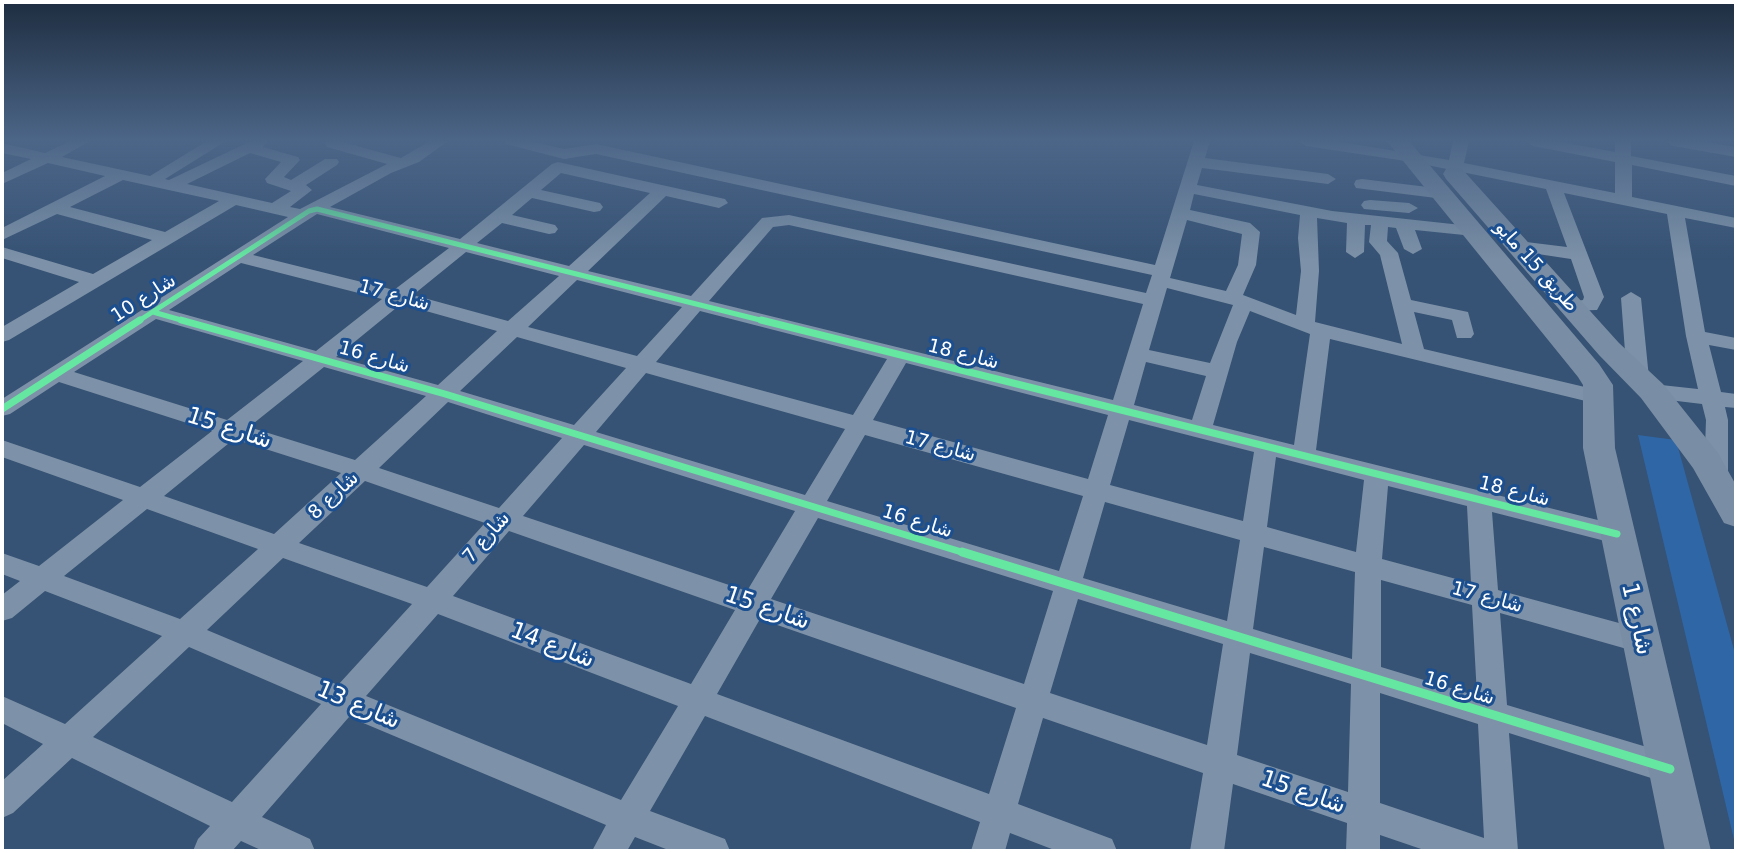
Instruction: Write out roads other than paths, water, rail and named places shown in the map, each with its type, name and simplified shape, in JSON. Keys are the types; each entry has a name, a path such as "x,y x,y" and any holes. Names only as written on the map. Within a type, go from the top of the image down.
{"main road":[{"name":"طريق 15 مايو","path":"1435,181 1589,371 1598,391"},
{"name":"طريق 15 مايو","path":"1464,181 1572,307 1645,384 1716,475 1736,514"},
{"path":"1598,391 1645,384"},
{"name":"شارع 1","path":"1598,391 1599,448 1688,851"}],"street":[{"path":"2,235 54,208 95,181"},
{"name":"شارع 18","path":"155,181 275,209 309,212 463,246 1617,534"},
{"path":"172,185 181,181"},
{"path":"275,209 303,192 303,188 279,181"},
{"path":"293,185 300,181"},
{"path":"309,212 368,181"},
{"path":"2,610 542,181"},
{"path":"621,181 719,203"},
{"path":"728,181 1159,285 1238,300 1313,328 1415,353 1598,391"},
{"path":"988,851 1190,181"},
{"path":"1232,181 1309,212 1356,219 1391,215 1475,232"},
{"path":"1235,181 1273,195 1278,194 1279,181"},
{"path":"1309,181 1327,185 1327,181"},
{"path":"1529,181 1736,223"},
{"path":"1624,181 1624,200"},
{"path":"1362,184 1444,194"},
{"path":"1553,186 1594,302 1583,308 1572,307"},
{"name":"شارع 8","path":"2,802 516,330 663,190"},
{"path":"529,192 594,207"},
{"path":"4,332 235,200"},
{"path":"54,208 169,239"},
{"path":"1675,210 1696,337 1717,420 1716,475"},
{"name":"شارع 10","path":"2,409 309,212"},
{"path":"1304,456 1313,328 1307,237 1309,212"},
{"path":"1180,213 1244,227 1251,232 1235,321 1200,430"},
{"path":"1391,215 1413,249"},
{"path":"1391,215 1378,242 1390,253 1415,353"},
{"path":"499,217 549,229"},
{"path":"1355,252 1356,219"},
{"name":"شارع 7","path":"210,851 764,226 775,220 789,220 1159,285"},
{"path":"1518,246 1578,254"},
{"path":"2,252 95,281"},
{"name":"شارع 17","path":"239,257 397,297 1641,640"},
{"path":"1631,298 1645,384 1736,401"},
{"path":"1403,304 1461,316 1464,334"},
{"name":"شارع 16","path":"153,312 445,394 1670,769"},
{"path":"1696,337 1736,344"},
{"path":"1138,354 1218,372"},
{"path":"609,851 900,355"},
{"name":"شارع 15","path":"57,374 362,471 1474,851"},
{"path":"1208,851 1266,447"},
{"name":"شارع 14","path":"2,448 432,600 1100,851"},
{"path":"1363,851 1368,565 1377,474"},
{"path":"1479,500 1502,851"},
{"name":"شارع 13","path":"2,563 185,633 549,788 713,851"},
{"path":"2,709 298,851"}]}
